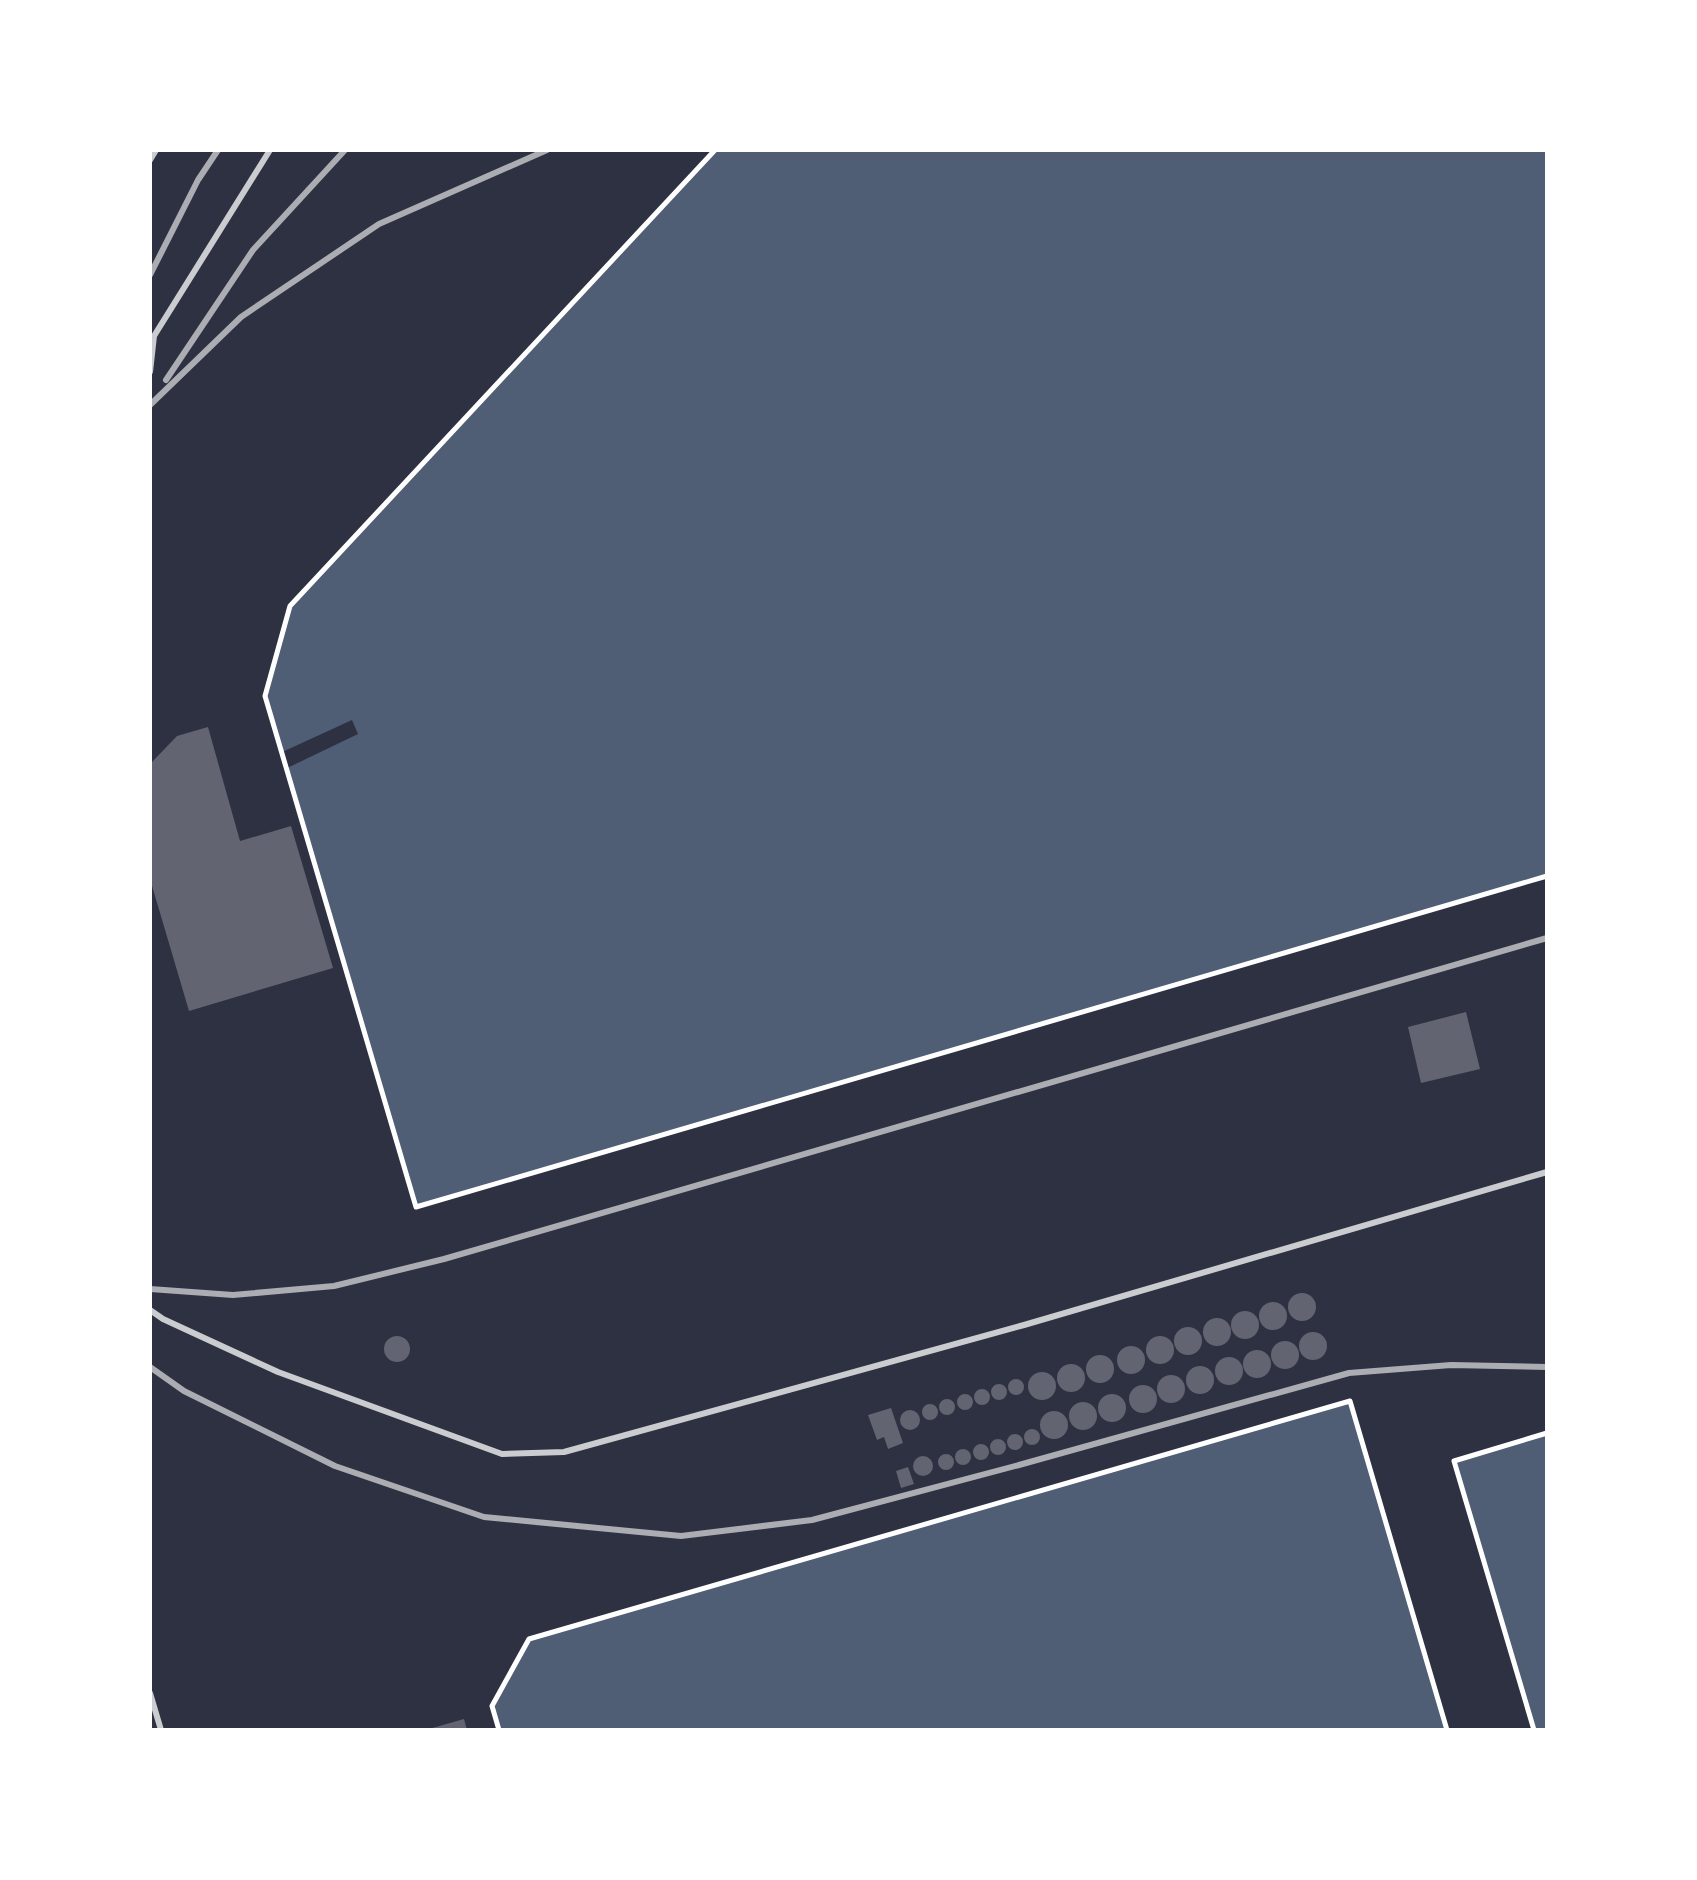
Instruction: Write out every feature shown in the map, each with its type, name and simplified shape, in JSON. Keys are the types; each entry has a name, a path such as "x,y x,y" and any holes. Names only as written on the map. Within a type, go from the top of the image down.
{"lane":[{"path":"150,160 156,150"},
{"path":"150,372 154,336 270,150"},
{"path":"150,1310 163,1319 278,1372 502,1454 564,1452 1024,1325 1547,1172"},
{"path":"150,1693 161,1730"}],"path":[{"path":"715,150 290,606 265,696 416,1207 1547,876"},
{"path":"499,1730 492,1706 529,1639 1350,1401 1447,1730"},
{"path":"1534,1730 1454,1461 1547,1433"}],"water":[{"path":"715,150 1547,150 1547,876 416,1207 265,696 290,606"},
{"path":"1350,1401 1447,1730 499,1730 492,1706 529,1639"},
{"path":"1547,1433 1547,1730 1534,1730 1454,1461"}],"pier":[{"path":"352,720 358,734 283,770 278,754"}],"building":[{"path":"208,727 240,841 291,826 333,968 189,1011 150,879 150,764 177,736"},
{"path":"1466,1012 1480,1069 1421,1083 1408,1027"},
{"path":"1302,1293 1312,1297 1316,1307 1312,1317 1302,1321 1292,1317 1288,1307 1292,1297"},
{"path":"1273,1302 1283,1306 1287,1316 1283,1326 1273,1330 1263,1326 1259,1316 1263,1306"},
{"path":"1245,1311 1255,1315 1259,1325 1255,1335 1245,1339 1235,1335 1231,1325 1235,1315"},
{"path":"1217,1318 1227,1322 1231,1332 1227,1342 1217,1346 1207,1342 1203,1332 1207,1322"},
{"path":"1188,1327 1198,1331 1202,1341 1198,1351 1188,1355 1178,1351 1174,1341 1178,1331"},
{"path":"1313,1332 1323,1336 1327,1346 1323,1356 1313,1360 1303,1356 1299,1346 1303,1336"},
{"path":"397,1336 406,1340 410,1349 406,1358 397,1362 388,1358 384,1349 388,1340"},
{"path":"1160,1336 1170,1340 1174,1350 1170,1360 1160,1364 1150,1360 1146,1350 1150,1340"},
{"path":"1285,1341 1295,1345 1299,1355 1295,1365 1285,1369 1275,1365 1271,1355 1275,1345"},
{"path":"1131,1346 1141,1350 1145,1360 1141,1370 1131,1374 1121,1370 1117,1360 1121,1350"},
{"path":"1257,1350 1267,1354 1271,1364 1267,1374 1257,1378 1247,1374 1243,1364 1247,1354"},
{"path":"1100,1355 1110,1359 1114,1369 1110,1379 1100,1383 1090,1379 1086,1369 1090,1359"},
{"path":"1229,1357 1239,1361 1243,1371 1239,1381 1229,1385 1219,1381 1215,1371 1219,1361"},
{"path":"1071,1364 1081,1368 1085,1378 1081,1388 1071,1392 1061,1388 1057,1378 1061,1368"},
{"path":"1200,1366 1210,1370 1214,1380 1210,1390 1200,1394 1190,1390 1186,1380 1190,1370"},
{"path":"1042,1372 1052,1376 1056,1386 1052,1396 1042,1400 1032,1396 1028,1386 1032,1376"},
{"path":"1171,1375 1181,1379 1185,1389 1181,1399 1171,1403 1161,1399 1157,1389 1161,1379"},
{"path":"1016,1379 1024,1387 1016,1395 1008,1387"},
{"path":"999,1384 1007,1392 999,1400 991,1392"},
{"path":"1143,1385 1153,1389 1157,1399 1153,1409 1143,1413 1133,1409 1129,1399 1133,1389"},
{"path":"982,1389 990,1397 982,1405 974,1397"},
{"path":"965,1394 971,1396 971,1408 965,1410 959,1408 957,1402 959,1396"},
{"path":"1112,1394 1122,1398 1126,1408 1122,1418 1112,1422 1102,1418 1098,1408 1102,1398"},
{"path":"947,1399 953,1401 953,1413 947,1415 941,1413 939,1407 941,1401"},
{"path":"1083,1402 1093,1406 1097,1416 1093,1426 1083,1430 1073,1426 1069,1416 1073,1406"},
{"path":"930,1404 938,1412 930,1420 922,1412"},
{"path":"891,1408 903,1443 888,1449 884,1437 877,1440 868,1415"},
{"path":"910,1410 917,1413 920,1420 917,1427 910,1430 903,1427 900,1420 903,1413"},
{"path":"1054,1411 1064,1415 1068,1425 1064,1435 1054,1439 1044,1435 1040,1425 1044,1415"},
{"path":"1032,1429 1040,1437 1032,1445 1024,1437"},
{"path":"1015,1434 1023,1442 1015,1450 1007,1442"},
{"path":"998,1439 1006,1447 998,1455 990,1447"},
{"path":"981,1444 987,1446 987,1458 981,1460 975,1458 973,1452 975,1446"},
{"path":"963,1449 971,1457 963,1465 955,1457"},
{"path":"946,1454 954,1462 946,1470 938,1462"},
{"path":"923,1456 930,1459 933,1466 930,1473 923,1476 916,1473 913,1466 916,1459"},
{"path":"908,1467 914,1484 901,1488 896,1471"},
{"path":"464,1719 467,1730 429,1730 429,1729"}],"railway":[{"path":"150,275 198,180 218,150"},
{"path":"166,380 253,250 345,150"},
{"path":"150,405 241,317 379,224 547,150"},
{"path":"150,1289 233,1295 334,1286 444,1259 1547,938"},
{"path":"150,1367 184,1391 335,1466 484,1517 681,1536 812,1520 1349,1373 1451,1365 1547,1367"}]}
